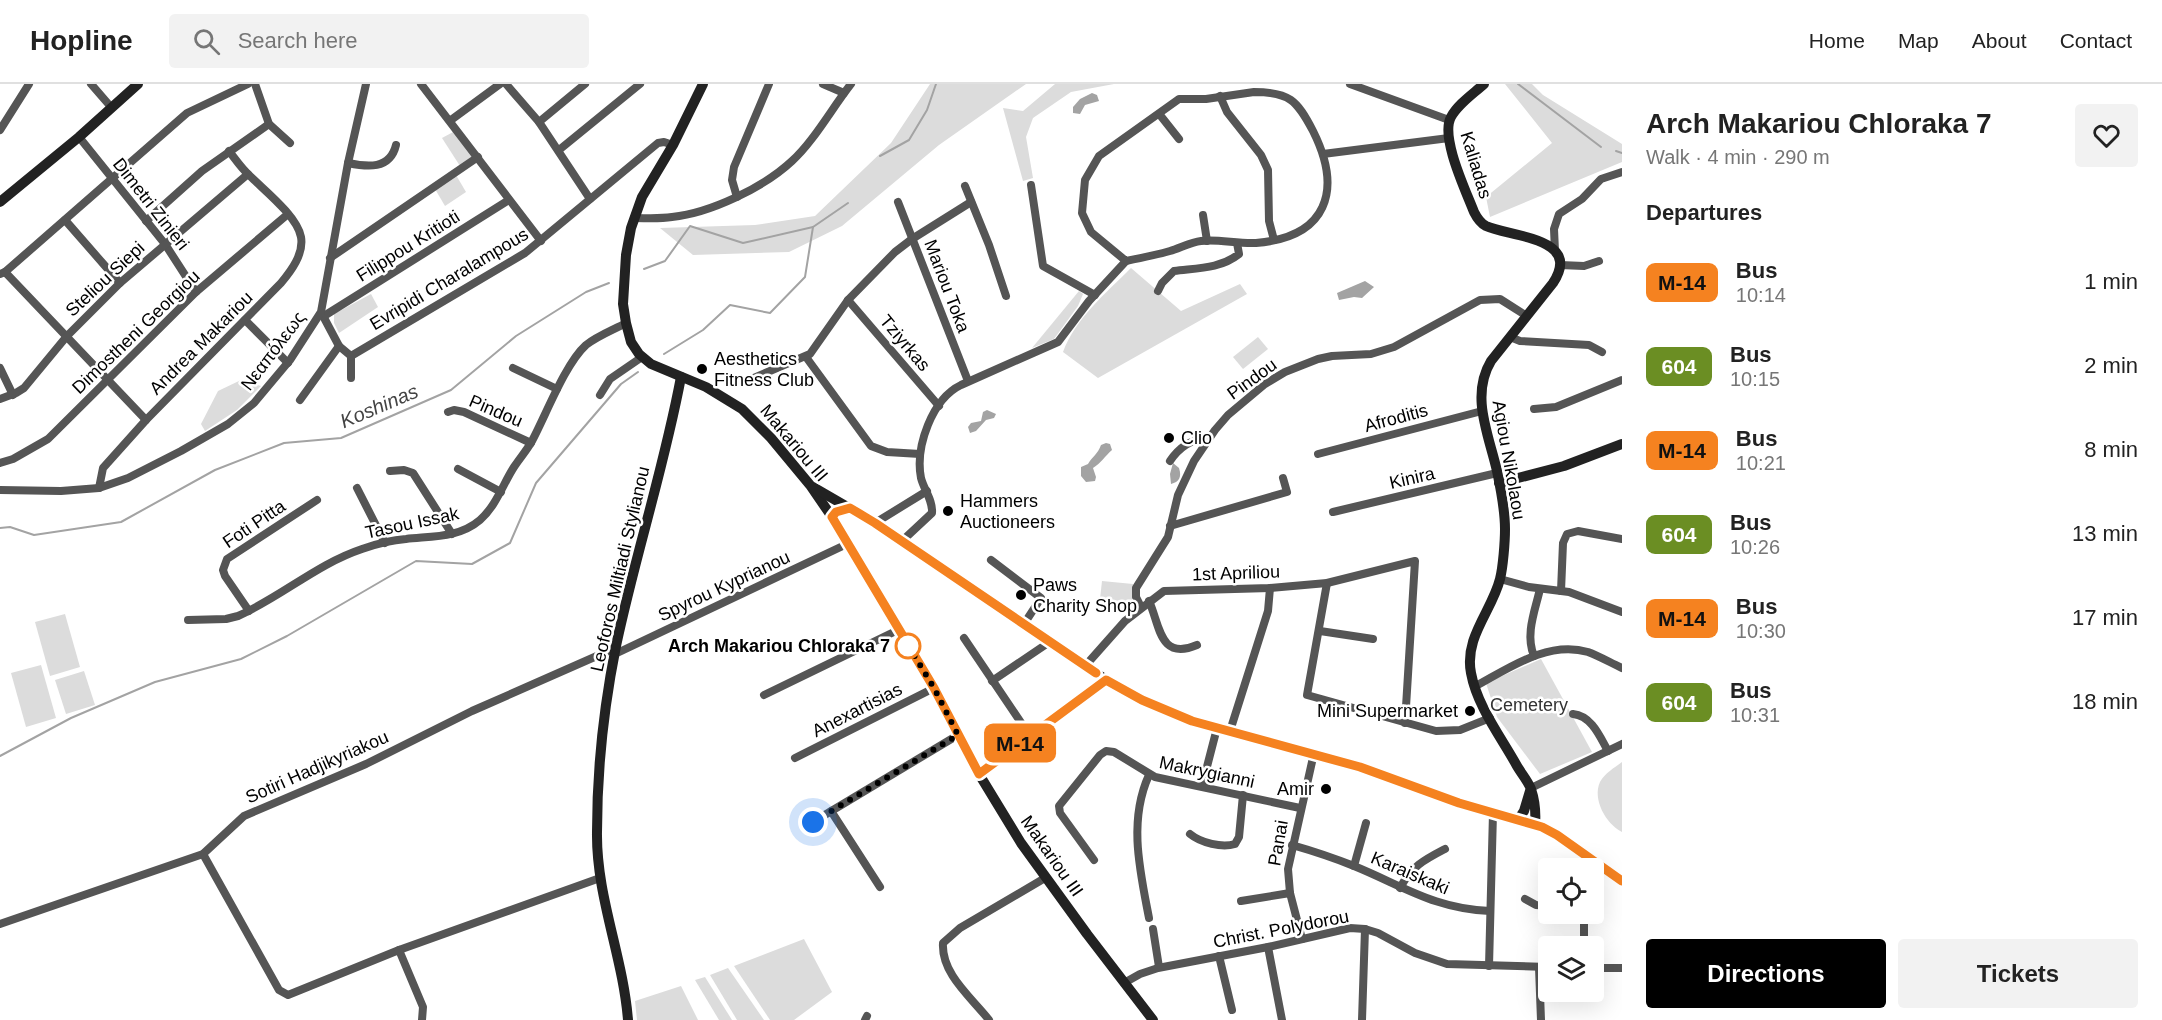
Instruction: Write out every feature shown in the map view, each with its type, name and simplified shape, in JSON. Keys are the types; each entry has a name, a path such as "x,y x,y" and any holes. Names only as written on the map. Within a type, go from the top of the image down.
{"main road":[{"path":"0,202 79,137 137,84"},
{"name":"Makariou III","path":"703,84 673,145 642,197 634,218 626,255 623,304 631,342 642,357 658,368 702,385 731,400 752,418 810,485 832,517 934,688 979,774 1021,843 1153,1020"},
{"name":"Kaliadas","path":"1485,84 1460,106 1449,120 1449,138 1474,212 1479,221 1490,227 1525,236 1555,250"},
{"path":"1555,250 1560,265"},
{"name":"Agiou Nikolaou","path":"1535,825 1531,788 1474,687 1470,668 1475,634 1500,579 1505,528 1498,478 1482,411 1481,393 1485,374 1491,361 1553,284 1560,265"},
{"path":"658,368 673,387 676,401"},
{"name":"Leoforos Miltiadi Stylianou","path":"628,1020 621,972 600,878 597,833 600,773 615,651 658,482 681,376"},
{"path":"676,401 687,386 702,385"},
{"path":"1498,478 1575,462 1622,444"},
{"path":"810,485 875,523 1126,692 1164,710 1217,728 1360,767 1459,803 1535,825 1557,835 1622,881"},
{"path":"832,517 836,512 850,508"},
{"path":"1518,820 1524,811 1531,788"}],"street":[{"path":"0,130 29,84"},
{"path":"91,84 111,107"},
{"path":"146,420 67,336 3,273 187,113 248,84"},
{"path":"255,84 269,124 290,143"},
{"name":"Νεαπόλεως","path":"0,490 61,491 99,488 128,478 181,452 228,424 254,403 288,363 322,314 348,163 366,84"},
{"path":"421,84 451,120 541,241"},
{"path":"451,120 500,84"},
{"path":"506,84 539,122 590,199"},
{"path":"539,122 585,84"},
{"path":"559,150 640,84"},
{"path":"738,197 732,180 734,167 769,84"},
{"path":"823,84 844,93"},
{"path":"634,218 671,217 699,211 738,197 792,161 851,84"},
{"path":"1350,84 1449,120"},
{"path":"902,541 932,513 933,506 922,479 920,454 923,439 939,406 951,389 1058,342 1095,295 1126,261 1150,257 1201,241 1237,243 1274,240 1310,226 1318,218 1328,184 1323,153 1305,116 1290,98 1268,92 1206,99 1179,99 1160,115 1099,156 1084,180 1082,213 1091,232 1126,261"},
{"path":"1220,96 1227,112 1261,155 1268,170 1269,221 1274,240"},
{"path":"0,112 8,117"},
{"path":"1160,115 1179,139"},
{"path":"146,221 202,171 269,124"},
{"name":"Dimetri Zinieri","path":"79,137 165,244 196,292"},
{"path":"1323,153 1449,138"},
{"name":"Evripidi Charalampous","path":"351,356 525,253 658,143 673,145"},
{"path":"348,163 369,168 385,162 394,153 396,146"},
{"name":"Andrea Makariou","path":"99,488 104,468 146,420 285,278 301,249 301,236 288,214 248,174 229,151"},
{"path":"330,258 478,157"},
{"path":"1555,250 1554,229 1559,214 1582,199 1601,179 1622,172"},
{"name":"Steliou Siepi","path":"13,394 24,388 67,336 120,283 248,174"},
{"path":"1031,185 1043,266 1095,295"},
{"path":"965,186 989,245 1006,296"},
{"name":"Filippou Kritioti","path":"322,314 509,200"},
{"name":"Mariou Toka","path":"898,202 968,381"},
{"path":"742,383 806,357 814,351 848,300 896,252 912,239 971,202"},
{"name":"Dimostheni Georgiou","path":"0,463 13,459 48,439 196,292 288,214"},
{"path":"1203,215 1207,242"},
{"path":"65,220 120,283"},
{"path":"1158,291 1162,283 1174,271 1213,267 1232,260 1239,254 1237,243"},
{"path":"1560,265 1584,266 1599,261"},
{"name":"Pindou","path":"1141,607 1136,597 1136,588 1168,537 1186,477 1207,441 1228,415 1265,384 1307,363 1332,356 1371,354 1394,347 1480,300 1500,298 1527,315"},
{"name":"Tziyrkas","path":"848,300 939,406"},
{"path":"322,314 339,346 351,356 351,378"},
{"path":"245,320 288,363"},
{"name":"Tasou Issak","path":"188,620 226,619 249,611 339,559 385,543 452,534 469,528 486,514 501,492 514,467 531,443 557,389 585,346 626,323"},
{"path":"1510,337 1520,341 1589,345 1602,352"},
{"path":"300,400 339,346"},
{"path":"600,395 610,379 642,357"},
{"path":"806,357 871,446 887,452 920,454"},
{"path":"0,368 13,394 0,399"},
{"path":"513,368 557,389"},
{"path":"1534,410 1556,407 1622,380"},
{"name":"Afroditis","path":"1318,454 1482,411"},
{"name":"Pindou","path":"448,412 464,412 531,443"},
{"path":"1170,460 1187,444 1201,439 1207,441"},
{"path":"458,469 501,492"},
{"path":"390,471 413,472 452,534"},
{"path":"1170,526 1287,492 1283,478"},
{"name":"Kinira","path":"1333,512 1498,478"},
{"path":"357,488 385,543"},
{"path":"875,523 927,491"},
{"name":"Foti Pitta","path":"249,611 225,576 223,570 227,559 317,500"},
{"path":"1561,591 1563,543 1567,534 1578,531 1622,539"},
{"name":"Spyrou Kyprianou","path":"615,651 847,544"},
{"path":"991,560 1041,598 1024,624"},
{"name":"1st Apriliou","path":"1086,665 1115,631 1159,594 1169,591 1327,584 1415,561 1404,723"},
{"path":"1500,579 1582,596 1622,612"},
{"path":"1327,584 1307,694 1436,731 1453,731 1490,718"},
{"path":"1230,731 1268,611 1270,588"},
{"path":"1534,656 1530,643 1530,630 1540,589"},
{"path":"1149,601 1164,642 1170,646 1183,648 1197,645"},
{"path":"764,695 898,630"},
{"path":"1320,631 1373,639"},
{"path":"964,638 1030,736"},
{"path":"992,681 1051,641"},
{"path":"1474,687 1534,656 1555,649 1588,653 1622,668"},
{"name":"Sotiri Hadjikyriakou","path":"0,924 203,854 244,816 366,764 472,711 615,651"},
{"path":"979,774 1106,680"},
{"name":"Anexartisias","path":"795,758 934,688"},
{"path":"1573,714 1582,716 1592,725 1608,751"},
{"path":"1202,786 1217,728"},
{"path":"813,822 958,735"},
{"path":"1531,788 1622,744"},
{"name":"Makrygianni","path":"1094,860 1060,813 1061,803 1100,755 1106,752 1114,752 1149,775 1300,808"},
{"name":"Panai","path":"1302,939 1290,893 1288,869 1314,753"},
{"path":"1149,775 1141,804 1137,850 1149,918"},
{"path":"1190,834 1209,843 1227,846 1235,844 1239,837 1243,795"},
{"path":"831,811 880,887"},
{"path":"1490,966 1493,813"},
{"name":"Karaiskaki","path":"1354,866 1366,824"},
{"name":"Karaiskaki","path":"1292,845 1354,866 1443,905 1490,911"},
{"path":"1400,888 1411,870 1423,860 1445,849"},
{"path":"203,854 282,993 291,995 399,950 600,878"},
{"path":"989,1020 961,989 944,956 943,943 960,928 1045,878"},
{"path":"1241,901 1290,893"},
{"path":"1525,898 1538,905"},
{"name":"Christ. Polydorou","path":"1124,983 1140,974 1159,968 1350,928 1378,933 1434,962 1538,967"},
{"path":"1362,1020 1365,929"},
{"path":"1153,930 1159,968"},
{"path":"1268,947 1282,1020"},
{"path":"399,950 423,1007 422,1020"},
{"path":"1219,956 1232,1010"},
{"path":"1604,968 1622,968"},
{"path":"1541,1020 1542,1002"}],"green space":[{"path":"930,84 1026,84 939,145 842,226 789,252 693,255 660,228 755,225 815,216 891,143"},
{"path":"1055,84 1114,84 1071,92 1033,118 1026,137 1033,178 1023,181 1003,108 1023,111"},
{"path":"1505,84 1532,84 1543,95 1622,144 1622,162 1490,217 1486,197 1552,143"},
{"path":"455,131 473,157 460,166 442,138"},
{"path":"456,175 466,192 445,206 435,189"},
{"path":"1131,268 1181,311 1240,284 1247,294 1098,378 1063,352 1075,328 1083,318"},
{"path":"1079,291 1083,294 1078,306 1054,339 1032,348"},
{"path":"371,294 378,307 339,333 334,323 334,314"},
{"path":"1258,337 1268,349 1243,369 1233,357"},
{"path":"241,380 261,386 237,410 205,431 201,424 218,391"},
{"path":"1102,581 1133,584 1132,602 1100,599"},
{"path":"65,614 80,667 50,676 35,622"},
{"name":"Cemetery","path":"1541,659 1592,752 1540,774 1497,717 1486,683"},
{"path":"41,665 56,718 26,727 11,673"},
{"path":"84,671 95,705 66,714 55,680"},
{"path":"1622,762 1622,832 1611,823 1602,810 1598,789 1602,779"},
{"path":"804,939 832,992 794,1020 770,1020 734,966"},
{"path":"728,968 764,1020 737,1020 710,975"},
{"path":"705,977 732,1020 719,1020 695,980"},
{"path":"681,986 698,1020 637,1020 635,1001"}],"shaded area":[{"path":"1092,93 1097,95 1099,101 1085,105 1080,114 1073,113 1073,107 1080,99"},
{"path":"1365,281 1374,287 1362,298 1339,300 1337,293"},
{"path":"987,410 996,414 994,418 986,420 976,431 970,433 968,427 971,423 981,421 983,412"},
{"path":"1110,444 1112,450 1093,468 1095,481 1086,482 1081,476 1081,467 1088,464 1101,445"},
{"path":"1173,463 1179,468 1180,476 1176,482 1171,484 1170,474"}],"waterway":[{"name":"Koshinas","path":"880,156 909,140 927,110 936,84"},
{"name":"Koshinas","path":"1518,84 1601,147"},
{"name":"Koshinas","path":"1616,151 1622,153"},
{"name":"Koshinas","path":"644,269 665,261 690,226 743,243 813,227 848,203"},
{"path":"664,354 703,330 730,305 770,313 805,277 813,227"},
{"name":"Koshinas","path":"0,528 10,527 34,535 121,522 215,470 284,443 341,438 451,390 516,336 586,292 609,283"},
{"path":"0,756 71,718 155,682 241,659 287,636 416,561 472,564 510,543 536,483 621,384 638,372"}],"bus line":[{"name":"M-14","path":"1096,673 850,508 836,512 832,517 934,688 979,774 1106,680 1142,700 1192,721 1314,753 1459,803 1542,827 1622,881"}],"place":[{"name":"Aesthetics Fitness Club","path":"702,369"},
{"name":"Clio","path":"1169,438"},
{"name":"Hammers Auctioneers","path":"948,511"},
{"name":"Paws Charity Shop","path":"1021,595"},
{"name":"Arch Makariou Chloraka 7","path":"908,646"},
{"name":"Mini Supermarket","path":"1470,711"},
{"name":"Amir","path":"1326,789"}],"route":[{"path":"813,822 958,735 934,688 906,642 908,646"}]}
